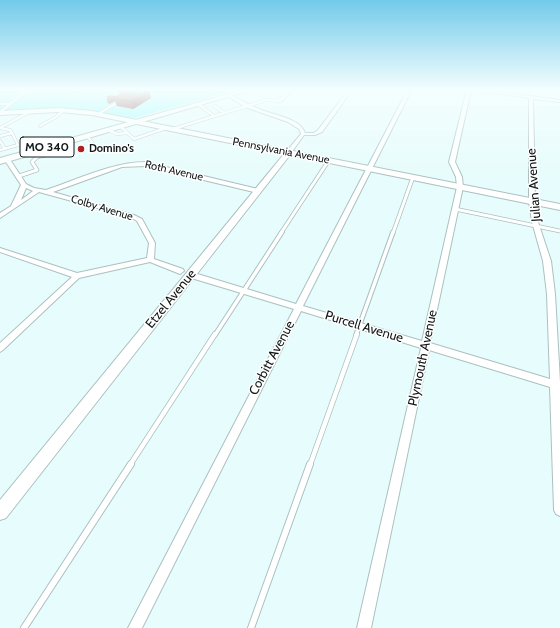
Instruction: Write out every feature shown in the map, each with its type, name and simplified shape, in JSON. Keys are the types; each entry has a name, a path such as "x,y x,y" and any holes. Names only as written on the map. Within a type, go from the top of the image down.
{"main road":[{"name":"MO 340","path":"4,160 35,154 62,143 148,118"}],"street":[{"name":"Pennsylvania Avenue","path":"118,118 560,207"},
{"path":"278,118 296,124 301,128 303,134 315,134 320,131 329,118"},
{"name":"Corbitt Avenue","path":"135,628 395,118"},
{"name":"Plymouth Avenue","path":"364,628 460,187 459,178 452,162 462,118"},
{"name":"Julian Avenue","path":"531,118 532,202 536,226 547,261 549,273 557,385 560,510"},
{"name":"Etzel Avenue","path":"0,512 185,273 258,191 303,134"},
{"path":"4,160 19,176 24,184 18,200 12,208"},
{"name":"Roth Avenue","path":"0,216 42,191 121,166 133,164 152,166 258,191"},
{"name":"Colby Avenue","path":"24,184 32,189 132,216 140,220 152,243 150,260"},
{"path":"0,250 77,276"},
{"path":"0,348 77,276 150,260"},
{"name":"Purcell Avenue","path":"150,260 185,273 243,291 557,385"}],"lane":[{"path":"0,150 18,145 10,130 0,128 18,118"},
{"path":"40,126 52,118"},
{"path":"173,130 207,118"},
{"path":"120,126 134,139 166,128"},
{"path":"108,130 120,136 127,133"},
{"path":"0,136 12,133"},
{"path":"87,136 97,148"},
{"path":"0,141 5,149"},
{"path":"19,176 36,172 37,170 32,162 35,154"},
{"path":"24,628 329,160"},
{"path":"251,628 413,177"},
{"path":"455,209 560,231"}],"place":[{"name":"Domino's","path":"81,149"}]}
